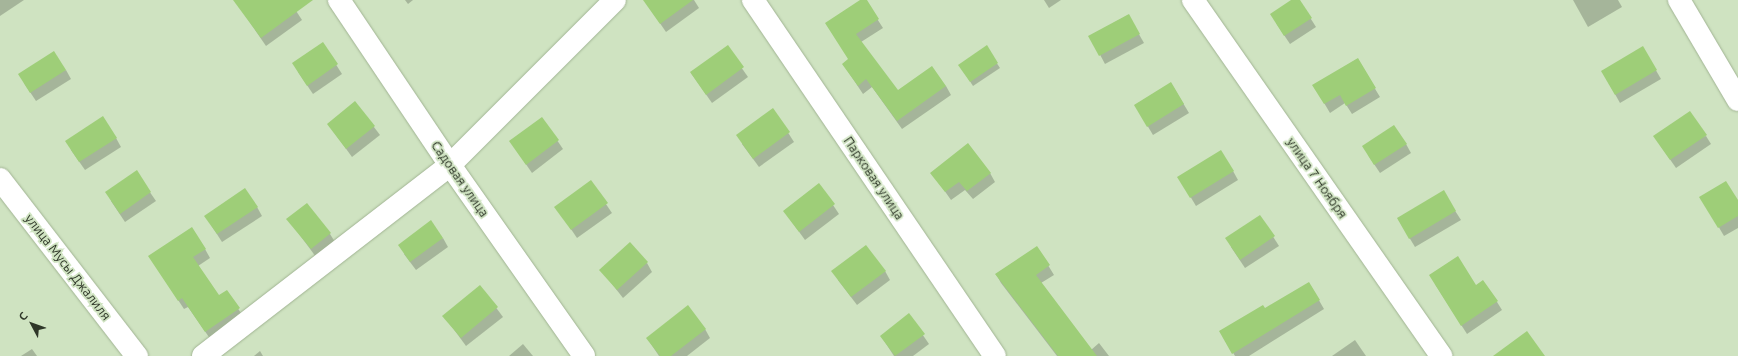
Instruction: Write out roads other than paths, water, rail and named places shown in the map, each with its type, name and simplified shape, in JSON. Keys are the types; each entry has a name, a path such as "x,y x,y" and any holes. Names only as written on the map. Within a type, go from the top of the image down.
{"street":[{"name":"Садовая улица","path":"339,0 450,165 584,356"},
{"path":"203,356 450,165 615,0"},
{"name":"Парковая улица","path":"753,0 995,356"},
{"name":"улица 7 Ноября","path":"1193,0 1441,356"},
{"path":"1680,0 1738,100"},
{"name":"улица Мусы Джалиля","path":"0,179 137,356"}]}
